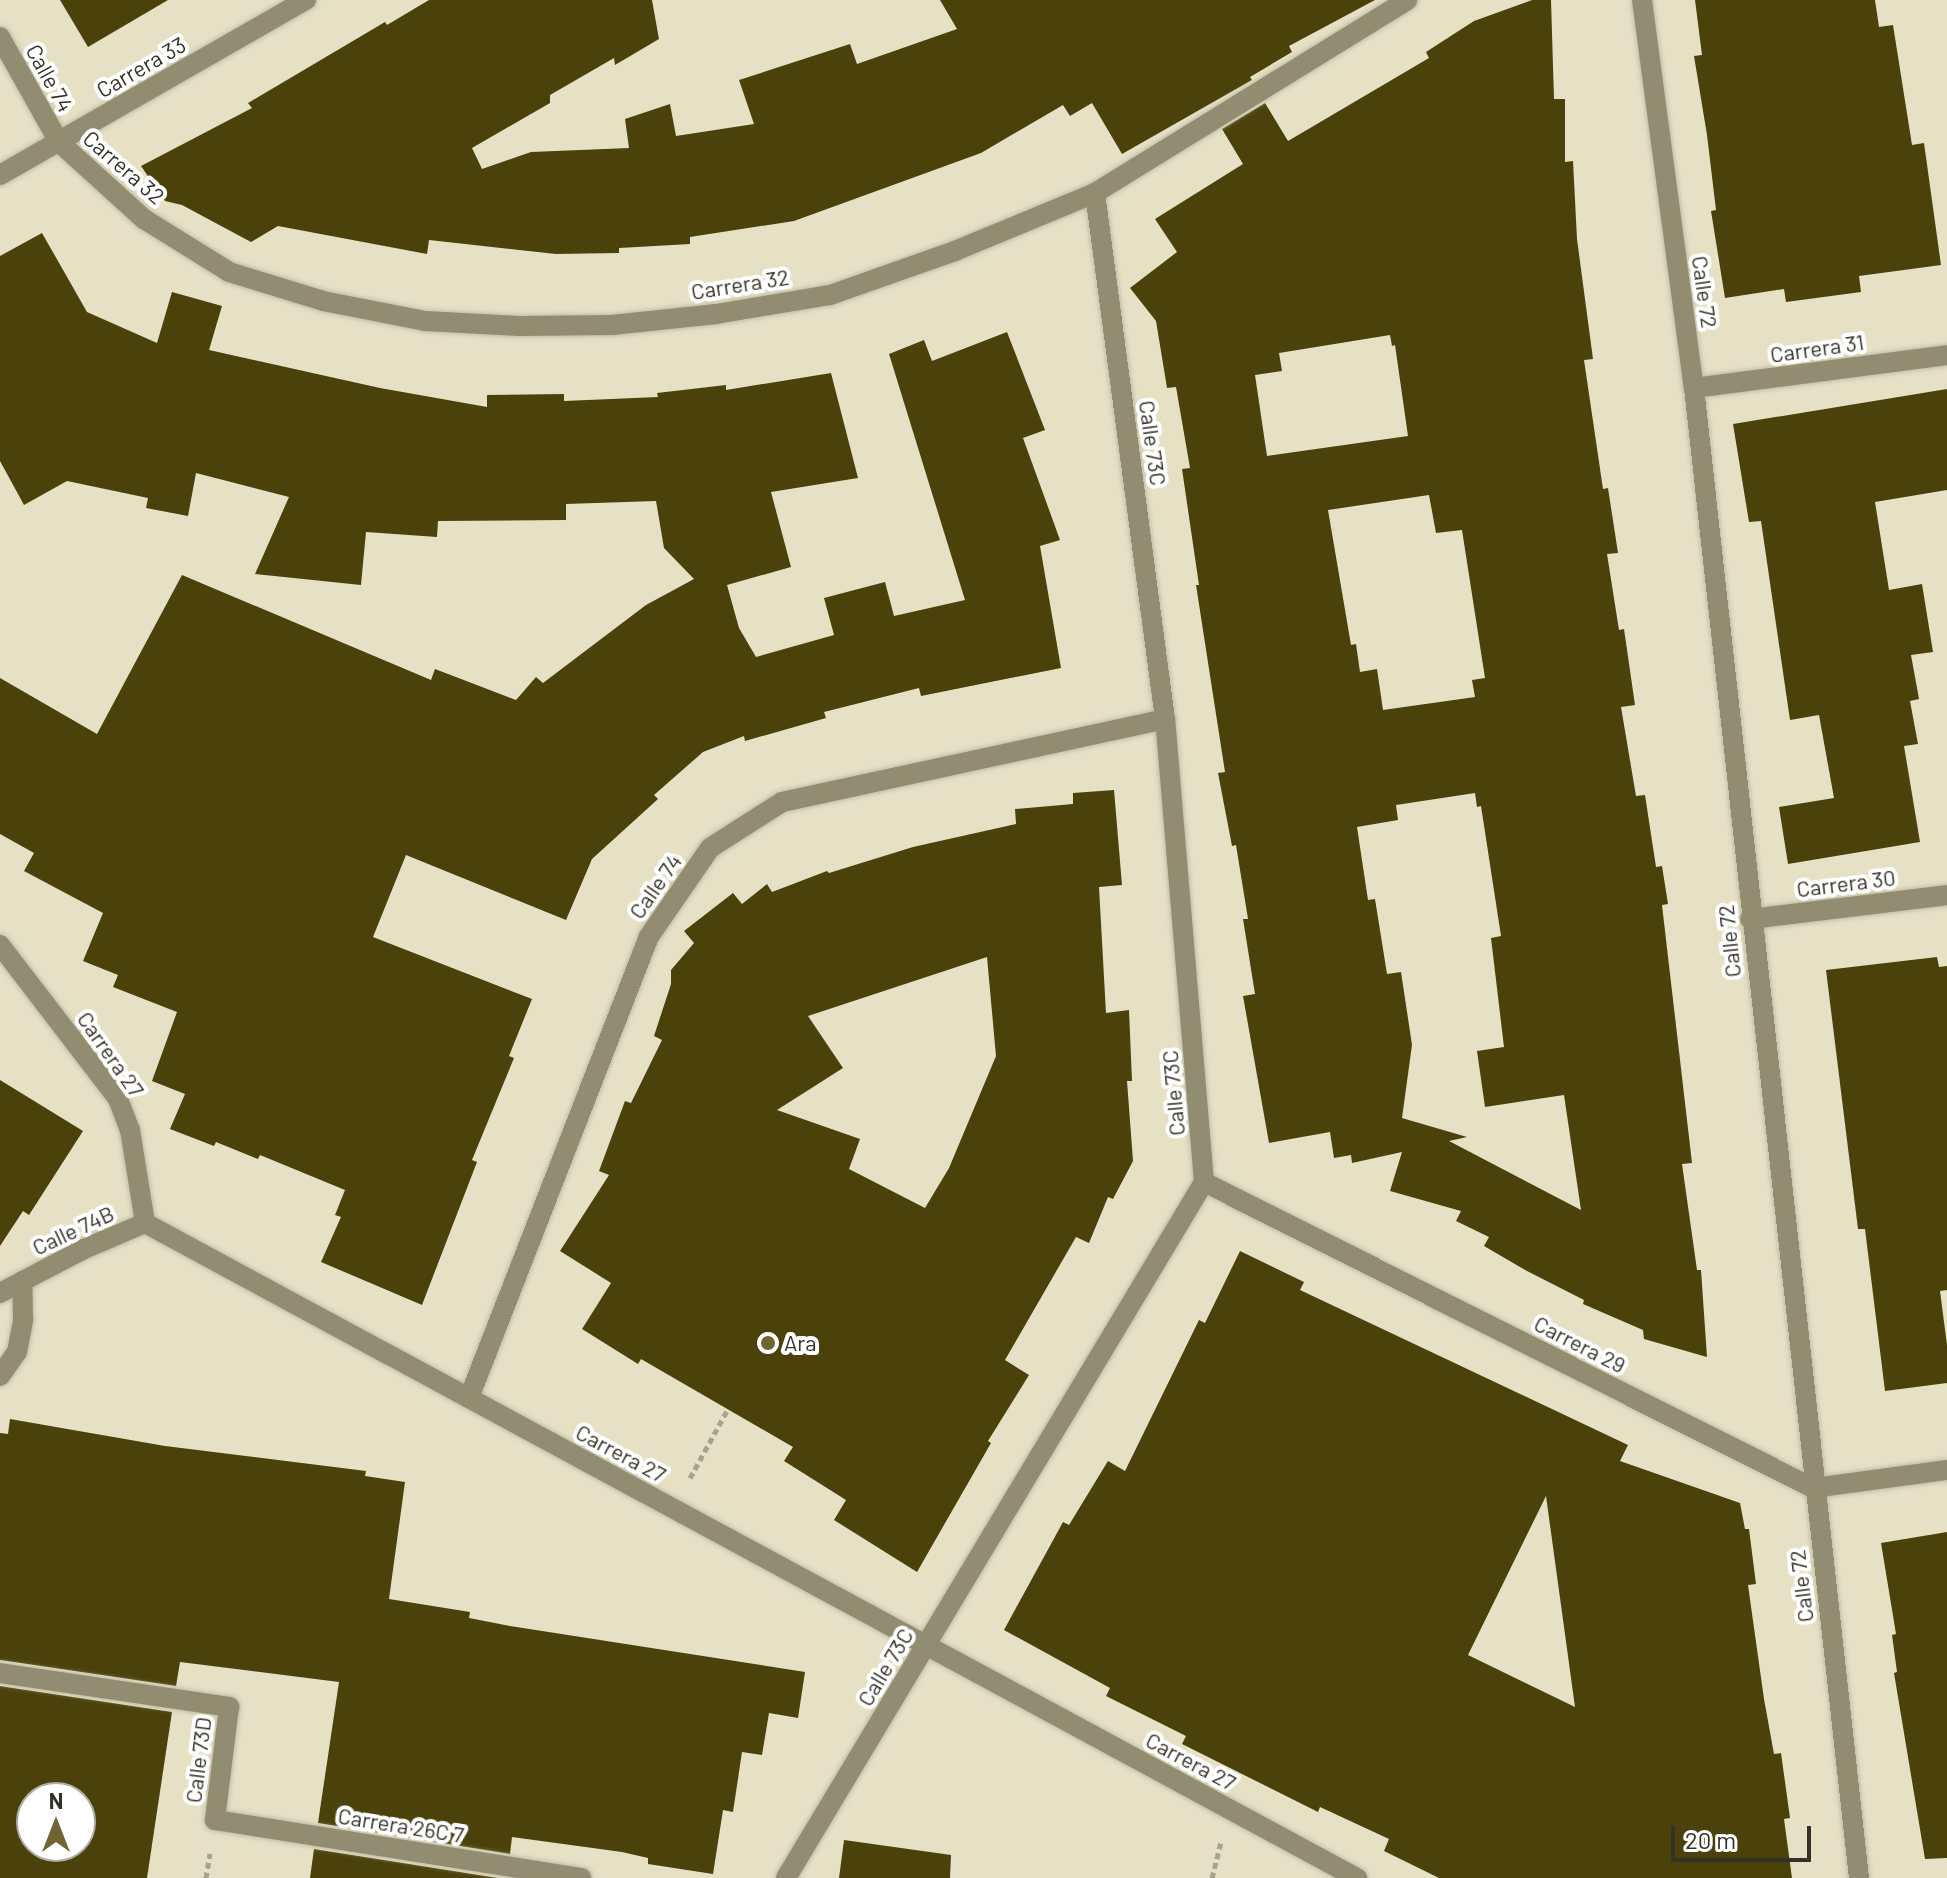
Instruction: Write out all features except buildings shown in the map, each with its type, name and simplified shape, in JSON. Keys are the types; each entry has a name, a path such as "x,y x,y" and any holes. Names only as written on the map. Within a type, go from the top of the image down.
{"street":[{"name":"Carrera 33","path":"0,175 306,0"},
{"name":"Carrera 32","path":"59,142 144,219 229,272 323,301 425,321 519,326 642,322 716,314 830,295 955,251 1095,193 1407,0"},
{"name":"Calle 72","path":"1642,0 1694,388 1813,1488 1859,1878"},
{"name":"Calle 74","path":"0,37 59,142"},
{"name":"Calle 73C","path":"786,1878 1204,1182 1165,719 1095,193"},
{"name":"Carrera 31","path":"1694,388 1947,355"},
{"name":"Calle 74","path":"469,1398 648,938 710,848 782,802 1165,719"},
{"name":"Carrera 30","path":"1750,919 1947,895"},
{"name":"Carrera 27","path":"0,945 118,1099 130,1130 145,1223 1357,1878"},
{"name":"Carrera 29","path":"1204,1182 1813,1488"},
{"name":"Calle 74B","path":"0,1293 84,1249 145,1223"},
{"name":"Calle 74B","path":"0,1376 17,1352 23,1320 22,1281"},
{"path":"1813,1488 1947,1470"},
{"name":"Calle 73D","path":"0,1673 229,1707 215,1820"},
{"name":"Carrera 26C 7","path":"215,1820 581,1878"}],"path":[{"path":"673,1508 728,1409"}],"place":[{"name":"Ara","path":"768,1343"}]}
